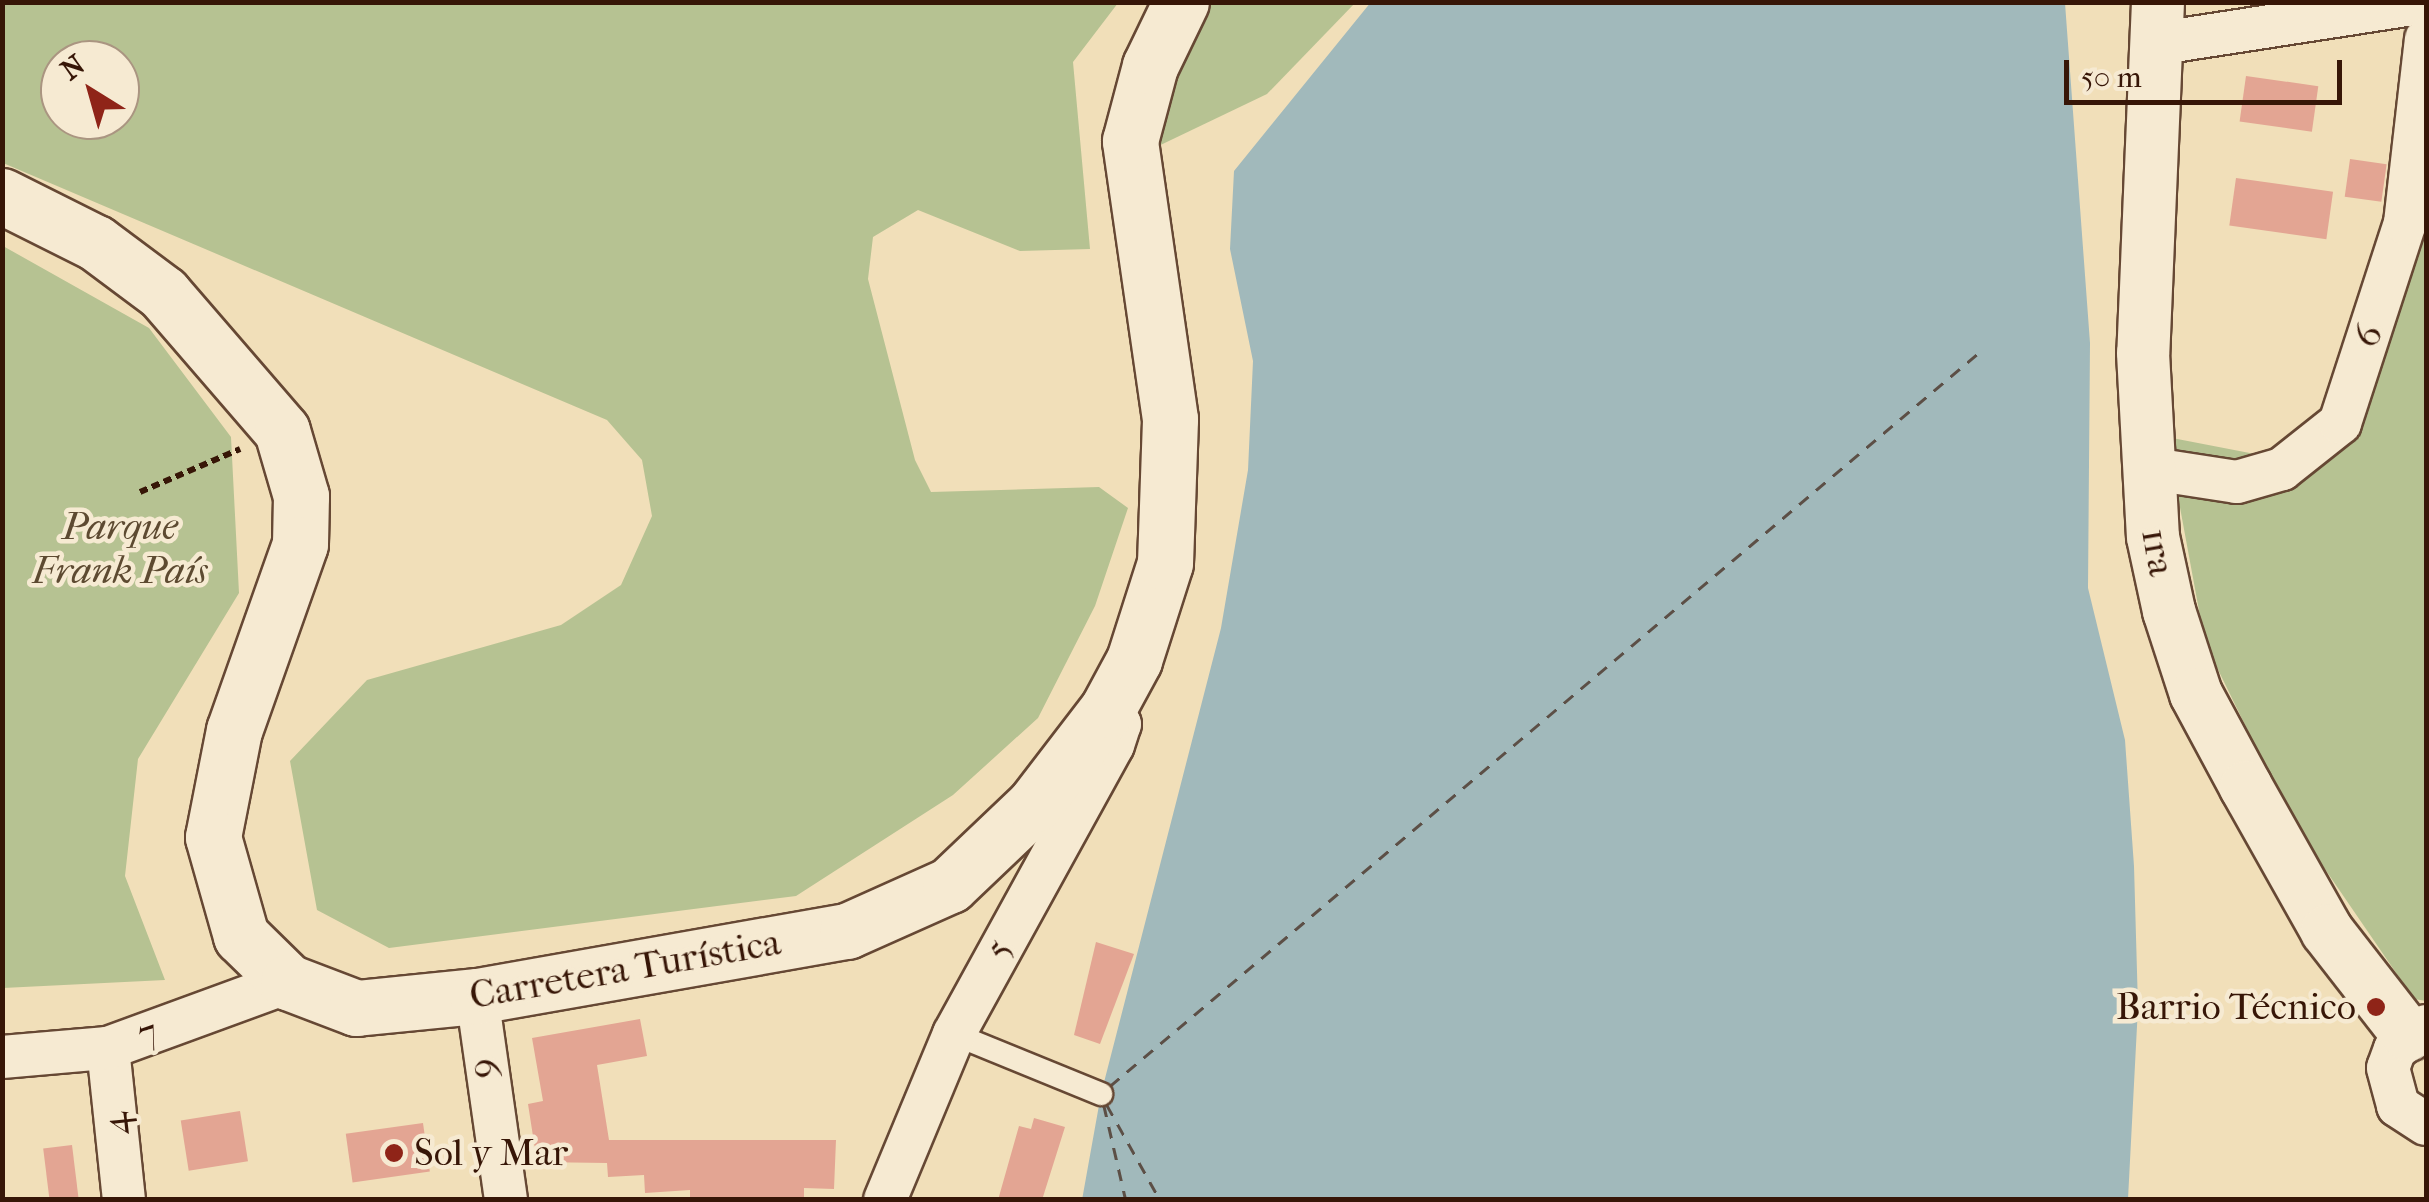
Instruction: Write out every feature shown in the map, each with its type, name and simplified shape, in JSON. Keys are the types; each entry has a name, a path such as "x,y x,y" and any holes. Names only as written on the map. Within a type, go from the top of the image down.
{"main road":[{"name":"Carretera Turística","path":"2,196 96,243 162,294 282,431 301,496 300,544 234,730 213,837 241,936 288,982 356,1008 478,996 848,931 950,884 1034,805 1107,710 1134,660 1164,563 1170,419 1130,141 1150,66 1181,2"}],"street":[{"path":"2156,23 2426,2"},
{"name":"1ra","path":"2156,23 2146,468 2165,593 2196,694 2327,931 2417,1030 2388,1068 2389,1088 2398,1106 2426,1124"},
{"name":"6","path":"2146,468 2238,482 2282,469 2340,423 2405,224 2426,40"},
{"name":"5","path":"885,1200 954,1034 1114,744 1120,724 1107,710"},
{"name":"7","path":"2,1056 108,1048 288,982"},
{"name":"6","path":"478,996 506,1200"},
{"name":"4","path":"108,1048 124,1200"}],"lane":[{"path":"954,1034 1101,1094"}],"path":[{"path":"140,492 282,431"}],"green space":[{"path":"2,3 1118,3 1073,62 1090,249 1020,251 918,210 873,237 868,279 915,460 931,492 1099,487 1128,508 1095,606 1038,718 953,795 796,896 389,948 317,910 290,761 367,680 561,625 621,585 652,516 642,460 607,420 3,163"},
{"path":"1209,3 1355,3 1267,94 1148,151"},
{"path":"2406,233 2426,238 2426,1001 2414,999 2292,821 2205,643 2167,437 2260,455 2356,433"},
{"name":"Parque Frank País","path":"3,246 149,328 231,437 239,593 138,759 125,876 165,980 3,988"}],"water":[{"path":"1371,2 2065,3 2090,343 2088,588 2125,740 2134,866 2138,1007 2128,1199 1082,1200 1101,1094 1221,628 1248,470 1253,361 1230,249 1234,171"}],"building":[{"path":"2246,76 2318,86 2312,132 2240,122"},
{"path":"2350,159 2387,164 2381,202 2345,197"},
{"path":"2236,178 2333,192 2326,239 2229,226"},
{"path":"1096,942 1134,954 1100,1044 1074,1035"},
{"path":"640,1019 647,1056 597,1065 609,1140 836,1140 834,1189 804,1188 804,1199 690,1199 690,1190 645,1193 644,1175 608,1177 607,1163 537,1162 528,1104 543,1101 532,1038"},
{"path":"240,1111 248,1161 189,1171 181,1120"},
{"path":"1034,1118 1065,1127 1042,1200 998,1200 1019,1126 1031,1129"},
{"path":"423,1123 430,1172 353,1182 346,1134"},
{"path":"72,1145 79,1200 50,1200 43,1149"}],"ferry route":[{"path":"1110,1086 1983,349"},
{"path":"1104,1105 1126,1200"},
{"path":"1107,1105 1160,1200"}],"place":[{"name":"Barrio Técnico","path":"2376,1007"},
{"name":"Sol y Mar","path":"394,1153"}]}
